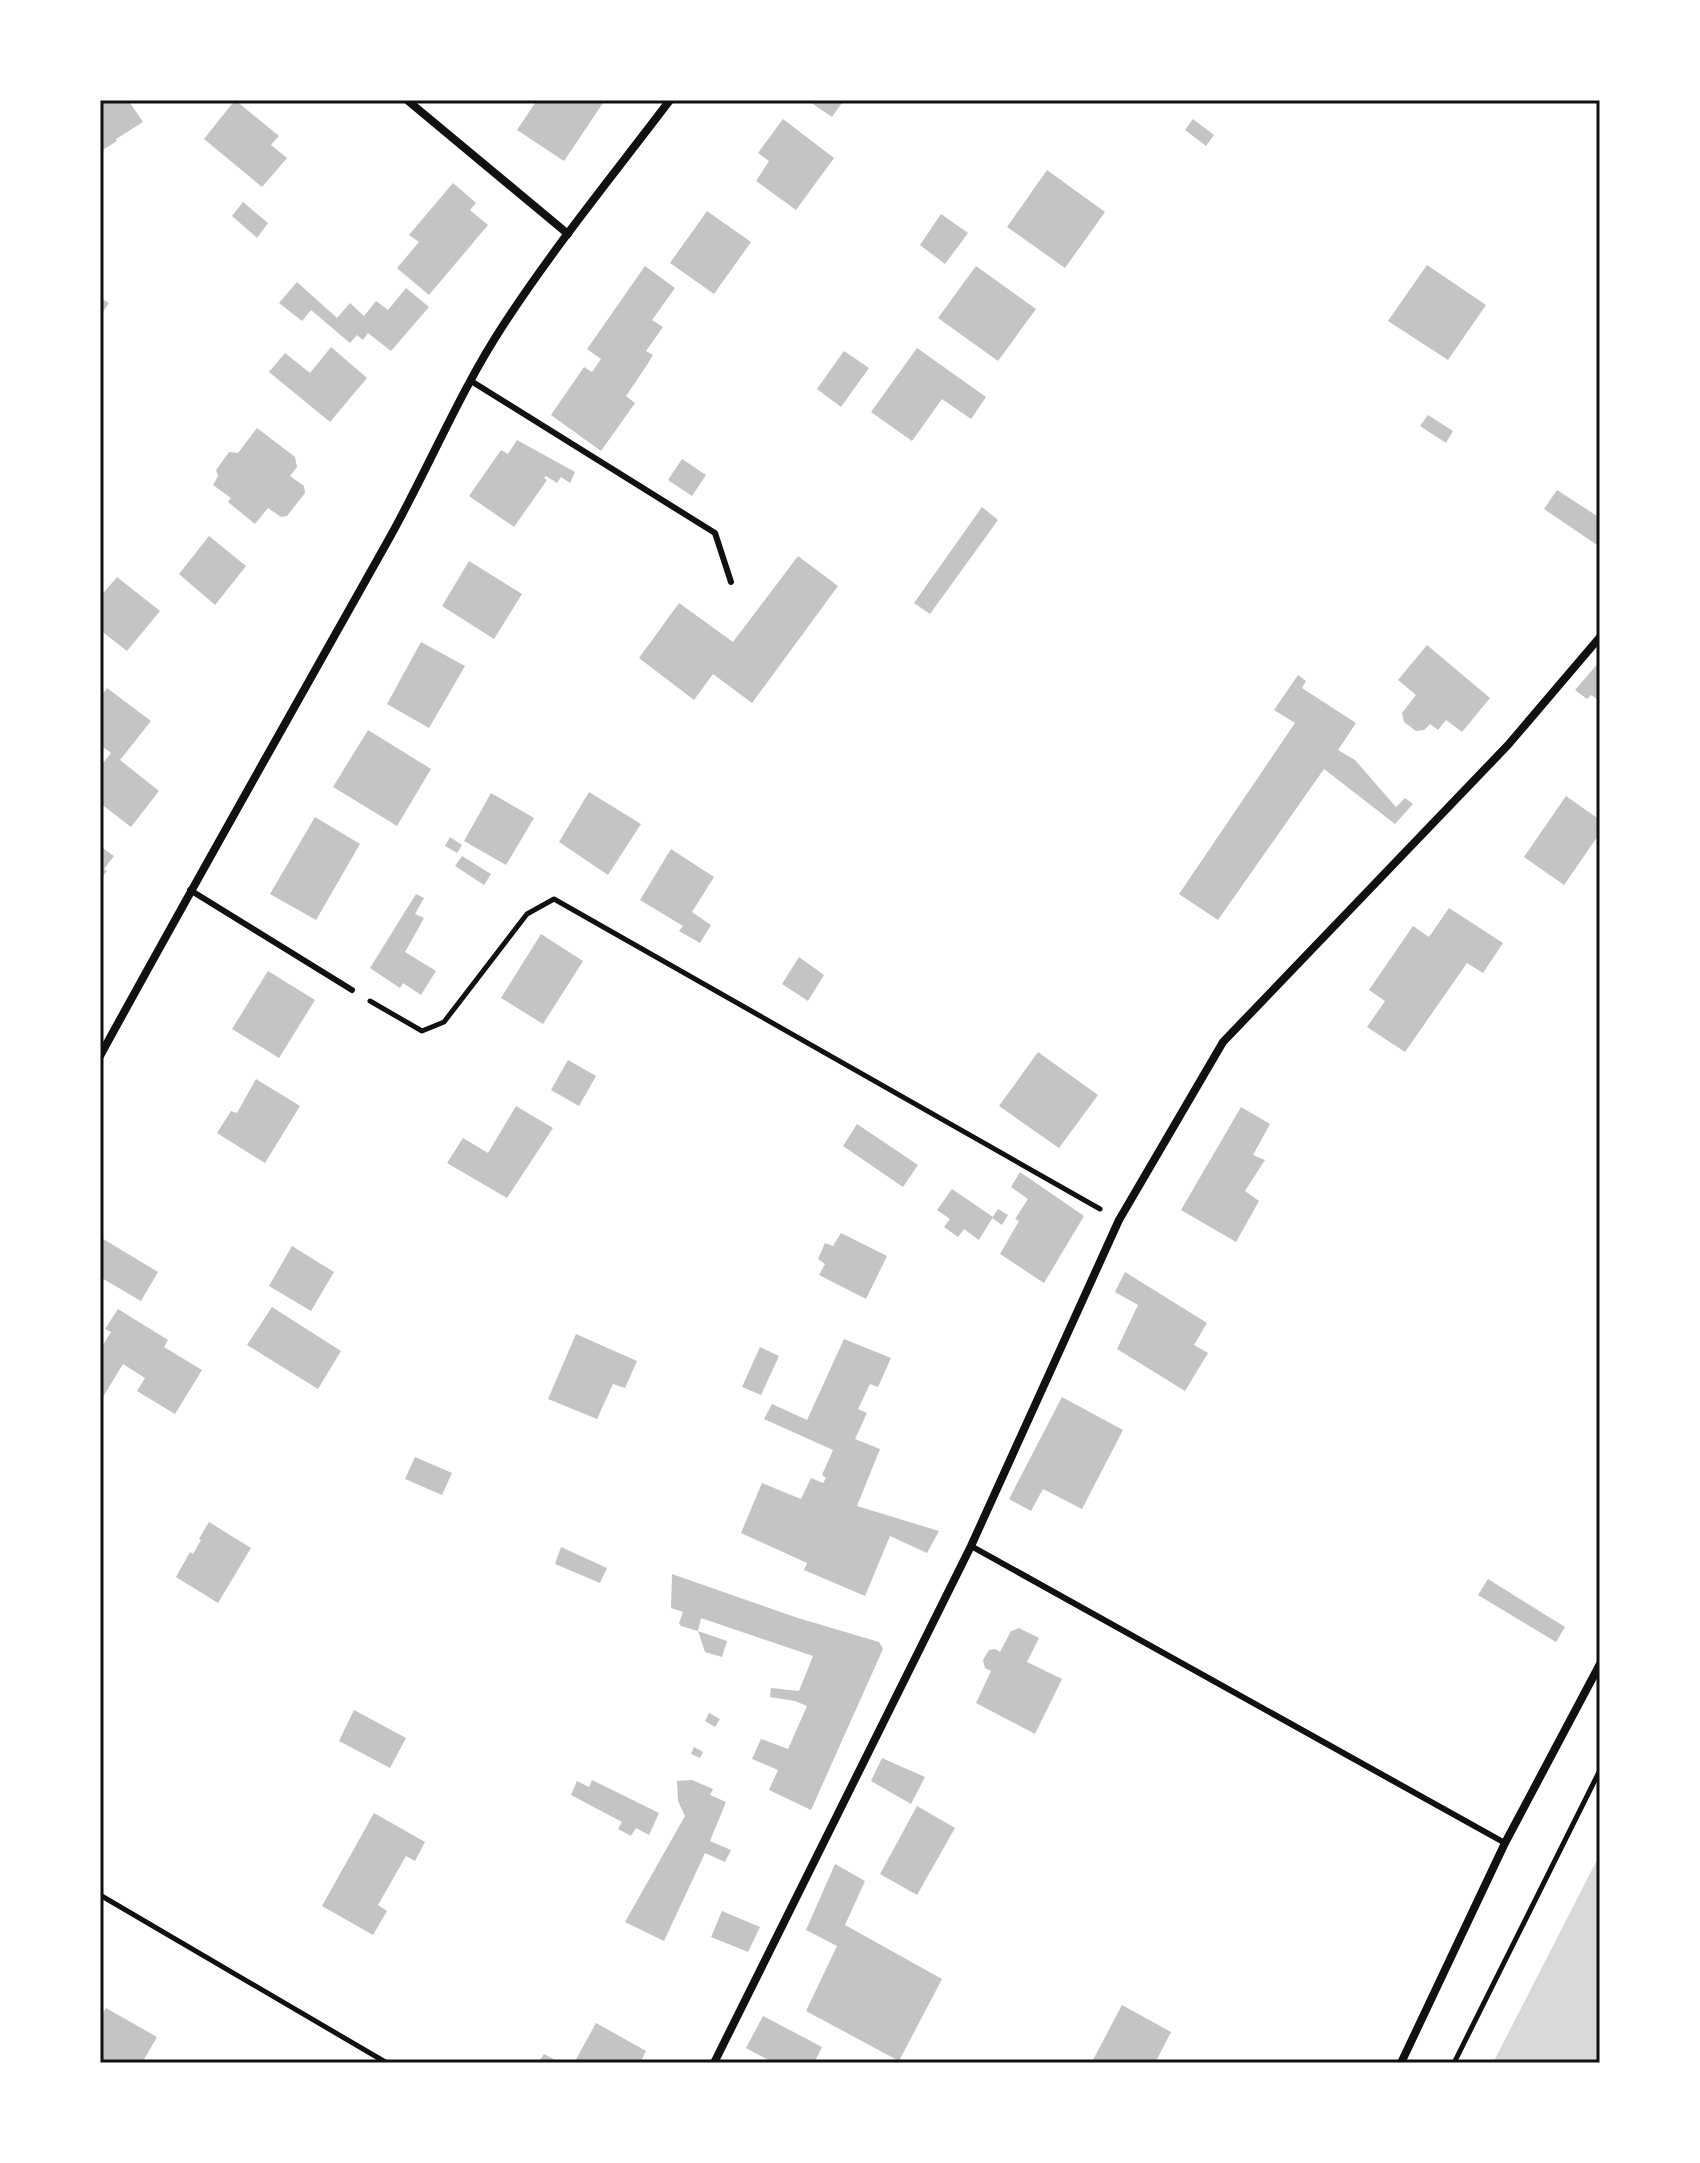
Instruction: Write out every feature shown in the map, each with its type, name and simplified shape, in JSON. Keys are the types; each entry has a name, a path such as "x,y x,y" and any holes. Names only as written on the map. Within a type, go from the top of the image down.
{"street":[{"path":"407,100 568,234"},
{"path":"100,1056 190,890 407,507 503,325 670,100"},
{"path":"714,2063 971,1546 1119,1220 1223,1042 1508,745 1600,637"},
{"path":"1401,2063 1505,1843 1600,1664"}],"lane":[{"path":"471,381 715,533 731,582"},
{"path":"190,890 352,990"},
{"path":"971,1546 1505,1843"}],"path":[{"path":"352,990 422,1031 444,1022 527,914 554,899 1119,1220"},
{"path":"1454,2063 1600,1770"},
{"path":"100,1895 387,2063"}],"shaded area":[{"path":"1600,1854 1600,2063 1493,2063"}],"building":[{"path":"128,100 143,122 101,151 100,102"},
{"path":"235,100 279,136 271,145 287,158 262,187 204,139"},
{"path":"537,100 605,100 564,161 517,130"},
{"path":"807,100 844,100 832,117"},
{"path":"783,119 834,158 796,210 756,181 769,161 758,153"},
{"path":"1193,119 1214,135 1206,146 1185,130"},
{"path":"1047,170 1105,212 1065,268 1007,227"},
{"path":"453,183 476,203 470,210 488,225 429,295 397,268 419,242 409,235"},
{"path":"243,202 268,223 257,238 232,216"},
{"path":"707,211 751,242 714,294 670,263"},
{"path":"941,214 968,233 945,264 920,245"},
{"path":"1427,265 1486,305 1448,360 1388,321"},
{"path":"645,266 675,288 652,320 663,327 646,351 653,355 626,396 635,403 601,451 551,415 584,367 592,372 601,359 587,349"},
{"path":"976,266 1036,309 998,361 938,318"},
{"path":"297,282 337,318 350,303 364,316 376,301 388,310 406,288 429,307 391,351 368,333 363,340 357,335 350,343 311,310 302,321 279,303"},
{"path":"100,298 109,303 100,316"},
{"path":"331,347 367,378 330,422 269,372 285,353 310,373"},
{"path":"917,348 986,397 971,419 942,399 912,441 871,412"},
{"path":"844,351 869,368 841,407 817,389"},
{"path":"1428,415 1453,431 1446,443 1420,426"},
{"path":"257,428 295,457 297,467 290,476 304,486 305,493 287,516 281,517 268,508 255,524 228,502 231,498 213,485 218,476 216,470 229,452 238,453"},
{"path":"517,440 575,472 570,483 561,477 557,483 546,476 544,478 547,480 514,527 469,496 501,450 508,454"},
{"path":"682,459 706,475 692,496 668,480"},
{"path":"1557,490 1600,518 1600,547 1544,509"},
{"path":"982,507 998,520 930,614 914,603"},
{"path":"209,536 246,566 215,605 179,574"},
{"path":"798,556 838,586 752,703 713,674 694,700 639,658 679,603 733,642"},
{"path":"469,561 522,594 494,639 442,606"},
{"path":"117,577 160,611 127,651 100,630 100,597"},
{"path":"421,642 465,666 429,728 387,704"},
{"path":"1427,645 1490,698 1462,732 1446,720 1438,730 1430,724 1424,730 1416,731 1404,722 1402,713 1416,695 1398,680"},
{"path":"1600,661 1600,701 1591,695 1587,699 1575,690"},
{"path":"1298,675 1306,681 1302,688 1356,723 1338,750 1355,760 1396,807 1405,798 1413,804 1395,824 1324,769 1218,920 1179,894 1295,723 1274,710"},
{"path":"107,688 151,721 120,760 159,791 131,827 100,803 100,767 111,753 100,745 100,698"},
{"path":"368,730 431,769 397,826 333,787"},
{"path":"589,792 641,824 608,875 559,842"},
{"path":"491,793 534,818 506,865 464,841"},
{"path":"1566,796 1600,820 1600,833 1564,885 1524,857"},
{"path":"315,817 360,844 316,920 270,894"},
{"path":"450,837 462,845 457,853 445,846"},
{"path":"100,846 114,856 100,880"},
{"path":"671,849 714,877 692,912 711,925 700,943 679,931 683,926 640,900"},
{"path":"462,856 491,874 484,885 455,866"},
{"path":"416,894 424,898 415,914 424,918 405,952 436,971 421,995 403,983 400,988 370,968"},
{"path":"1449,908 1503,943 1483,973 1467,963 1405,1052 1367,1027 1385,1001 1369,990 1413,926 1429,937"},
{"path":"541,934 583,961 543,1024 501,998"},
{"path":"799,957 824,975 808,1001 782,984"},
{"path":"268,971 315,1000 279,1058 232,1029"},
{"path":"1038,1052 1098,1095 1059,1148 999,1106"},
{"path":"568,1060 596,1076 579,1106 551,1090"},
{"path":"256,1079 300,1106 265,1163 217,1133 231,1111 237,1113"},
{"path":"516,1106 553,1128 507,1198 447,1163 463,1138 488,1153"},
{"path":"1241,1107 1270,1124 1253,1155 1265,1160 1245,1191 1259,1201 1236,1242 1181,1210"},
{"path":"857,1124 918,1165 903,1187 843,1146"},
{"path":"1020,1172 1084,1216 1044,1283 1000,1254 1019,1221 1015,1219 1028,1199 1011,1187"},
{"path":"952,1189 993,1217 979,1240 964,1229 958,1237 944,1227 950,1219 937,1210"},
{"path":"998,1209 1008,1215 1002,1225 992,1218"},
{"path":"841,1233 887,1256 866,1299 819,1275 825,1264 818,1259 825,1243 833,1246"},
{"path":"100,1237 158,1272 141,1301 100,1277"},
{"path":"292,1246 334,1272 311,1311 269,1286"},
{"path":"1125,1272 1207,1323 1194,1345 1208,1353 1185,1391 1117,1349 1138,1305 1115,1292"},
{"path":"272,1307 341,1351 318,1389 247,1345"},
{"path":"118,1309 168,1340 164,1347 202,1370 175,1414 137,1391 145,1378 123,1364 100,1402 100,1344 103,1345 111,1332 105,1329"},
{"path":"576,1334 637,1361 625,1388 613,1384 597,1419 548,1399"},
{"path":"844,1339 891,1358 878,1387 870,1384 858,1409 867,1413 855,1439 880,1449 857,1506 939,1531 927,1553 890,1536 865,1596 804,1570 807,1563 741,1533 762,1483 801,1499 811,1478 823,1483 826,1478 822,1475 833,1450 764,1419 772,1404 807,1420"},
{"path":"760,1347 779,1356 761,1395 742,1387"},
{"path":"1062,1397 1123,1430 1082,1509 1043,1489 1031,1511 1009,1499"},
{"path":"415,1457 452,1473 442,1495 405,1479"},
{"path":"209,1522 251,1548 218,1603 176,1577 190,1552 193,1554"},
{"path":"561,1547 607,1568 600,1583 555,1564"},
{"path":"672,1574 798,1618 879,1642 883,1649 811,1810 769,1790 778,1770 752,1759 761,1739 788,1749 807,1706 770,1697 771,1688 799,1691 813,1656 701,1618 698,1631 681,1626 679,1623 683,1612 671,1608"},
{"path":"1488,1579 1565,1627 1556,1642 1478,1595"},
{"path":"1019,1628 1039,1638 1027,1662 1062,1679 1035,1734 976,1703 991,1671 985,1668 983,1660 989,1650 1000,1652 1011,1631"},
{"path":"698,1631 727,1641 722,1657 705,1652"},
{"path":"354,1710 406,1738 390,1768 339,1741"},
{"path":"709,1713 720,1719 715,1727 705,1721"},
{"path":"694,1747 703,1752 700,1758 691,1754"},
{"path":"882,1758 925,1777 911,1804 871,1781"},
{"path":"592,1780 659,1813 649,1835 636,1828 631,1836 618,1829 622,1822 571,1795 577,1781 589,1787"},
{"path":"692,1780 713,1789 710,1795 726,1802 710,1841 731,1850 725,1862 705,1853 664,1941 625,1922 685,1816 678,1801 677,1781"},
{"path":"917,1806 955,1828 917,1895 880,1874"},
{"path":"374,1813 425,1842 415,1861 406,1856 378,1905 387,1911 373,1935 322,1906"},
{"path":"835,1864 865,1881 845,1925 942,1979 899,2061 806,2011 837,1946 806,1930"},
{"path":"722,1911 760,1927 748,1952 711,1937"},
{"path":"1122,2005 1171,2032 1155,2063 1098,2063 1093,2060"},
{"path":"106,2008 157,2037 142,2063 100,2063 100,2018"},
{"path":"763,2016 822,2047 814,2063 774,2063 746,2048"},
{"path":"596,2023 646,2051 640,2063 574,2063"},
{"path":"544,2054 561,2063 538,2063"}]}
